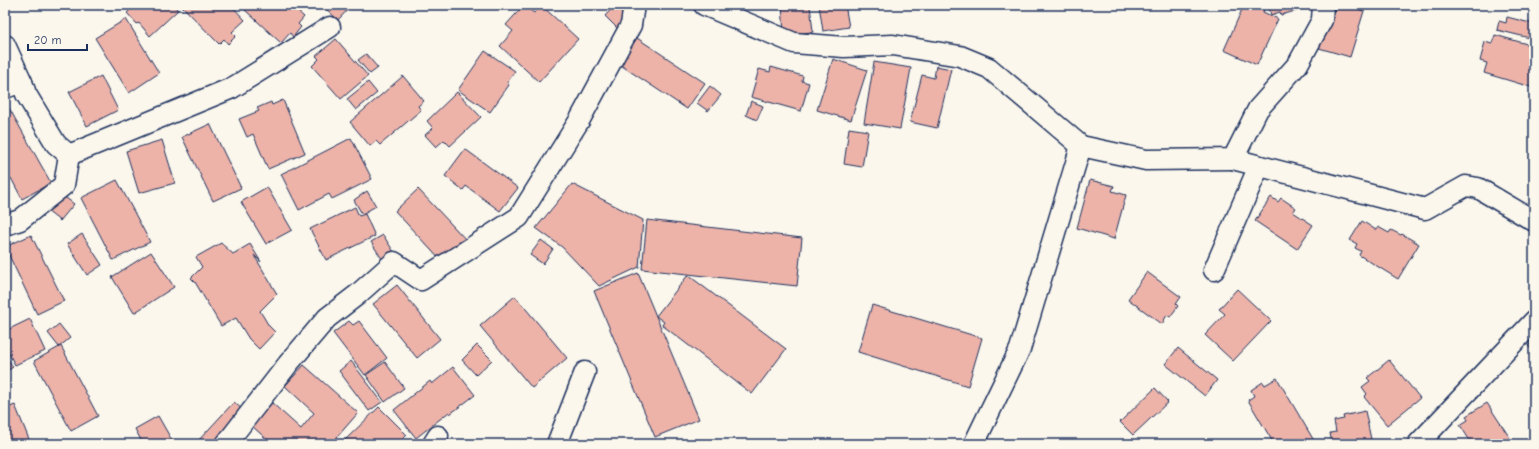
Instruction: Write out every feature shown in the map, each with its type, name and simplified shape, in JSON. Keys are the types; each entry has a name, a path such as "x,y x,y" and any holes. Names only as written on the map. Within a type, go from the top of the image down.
{"street":[{"path":"226,444 288,364 327,318 358,295 394,262 422,280 519,217 579,121 631,25 634,5"},
{"path":"704,5 794,43 844,47 893,45 960,56 989,68 1081,146 1146,160 1233,159 1425,209 1466,186 1478,188 1534,221"},
{"path":"1233,159 1258,109 1298,64 1322,20 1323,5"},
{"path":"70,155 232,88 330,27"},
{"path":"5,45 13,85 26,94 56,144 70,155"},
{"path":"974,444 1020,349 1081,146"},
{"path":"5,225 20,220 64,185 70,155"},
{"path":"1214,270 1259,166"},
{"path":"1418,444 1534,320"},
{"path":"557,444 584,372"}],"building":[{"path":"135,5 173,5 178,10 150,36 139,23 137,24 127,13"},
{"path":"231,5 245,20 232,32 236,36 228,44 224,39 219,44 182,6"},
{"path":"249,5 291,5 304,17 298,24 301,27 293,37 290,33 281,43 245,10"},
{"path":"322,5 352,5 338,20"},
{"path":"524,5 534,13 541,5 578,39 539,82 500,46 513,31 506,25"},
{"path":"615,5 617,5 629,18 618,29 605,16"},
{"path":"782,5 810,5 813,32 784,34"},
{"path":"819,5 845,5 849,27 823,31"},
{"path":"1244,5 1263,5 1265,6 1263,12 1278,19 1257,65 1224,50"},
{"path":"1268,5 1303,5 1298,6 1299,10 1281,15 1280,12 1271,15"},
{"path":"1337,5 1346,5 1364,11 1350,57 1319,48 1327,23 1331,24"},
{"path":"1507,17 1534,24 1534,39 1497,30 1499,21 1506,23"},
{"path":"126,19 159,73 129,93 95,38"},
{"path":"1495,35 1534,46 1534,88 1484,73 1487,63 1480,61 1485,42 1492,44"},
{"path":"637,38 705,83 687,109 619,64"},
{"path":"336,39 368,76 341,99 312,66 319,59 316,56"},
{"path":"485,51 515,71 507,83 509,85 490,112 458,90"},
{"path":"366,54 378,68 370,74 358,60"},
{"path":"833,59 867,70 851,120 817,110"},
{"path":"874,62 911,68 900,129 864,123"},
{"path":"936,66 951,69 937,128 910,122 922,75 934,78"},
{"path":"771,67 803,76 802,81 809,83 801,111 751,97 759,69 770,72"},
{"path":"101,76 118,110 87,126 69,92"},
{"path":"403,76 424,101 418,106 421,110 380,145 376,141 370,146 350,122"},
{"path":"368,82 377,93 356,110 347,99"},
{"path":"710,86 721,95 708,111 697,103"},
{"path":"457,92 481,117 450,146 444,140 436,147 425,135 433,128 427,121"},
{"path":"283,100 305,153 268,169 253,134 247,137 239,119 259,111 257,108 271,102 272,105"},
{"path":"751,101 763,106 757,120 746,115"},
{"path":"8,106 51,183 22,199 11,178 5,181 5,108"},
{"path":"210,124 241,188 213,201 182,137"},
{"path":"849,128 868,131 862,167 844,164"},
{"path":"351,138 372,179 332,199 329,194 299,210 281,174"},
{"path":"162,140 175,183 139,193 126,151"},
{"path":"465,149 518,188 500,211 466,186 463,190 445,176"},
{"path":"117,180 150,242 113,260 81,198"},
{"path":"1090,180 1114,186 1112,191 1126,195 1114,239 1077,228"},
{"path":"572,184 643,220 639,267 599,286 562,247 536,228"},
{"path":"267,187 292,230 266,244 241,202"},
{"path":"418,189 468,242 444,264 395,211"},
{"path":"367,191 376,206 362,214 354,200"},
{"path":"61,194 74,204 60,221 47,211"},
{"path":"1271,197 1278,202 1281,198 1296,208 1293,212 1313,225 1297,249 1255,221"},
{"path":"355,207 359,216 365,214 375,236 326,260 310,229"},
{"path":"647,220 802,238 797,286 642,269"},
{"path":"1362,221 1376,230 1378,227 1389,233 1391,230 1401,235 1402,234 1419,244 1398,279 1359,255 1361,251 1355,248 1357,244 1350,240"},
{"path":"82,234 102,265 87,275 67,244"},
{"path":"31,235 64,301 37,314 5,247"},
{"path":"383,235 394,252 382,259 371,242"},
{"path":"541,240 553,249 543,264 530,255"},
{"path":"221,243 233,254 250,244 261,262 254,255 277,294 260,311 269,326 275,332 259,349 249,339 236,318 221,326 195,282 191,278 202,267 196,257"},
{"path":"151,252 174,287 134,313 112,277"},
{"path":"1147,272 1181,297 1176,304 1178,306 1170,317 1167,315 1162,324 1128,299"},
{"path":"638,273 699,419 655,437 594,291"},
{"path":"688,275 786,349 752,394 662,325 664,322 656,316"},
{"path":"397,285 440,339 417,358 373,304"},
{"path":"1237,289 1271,321 1233,361 1205,335 1225,314 1219,309"},
{"path":"515,296 567,358 532,388 480,326"},
{"path":"872,305 982,338 968,386 858,352"},
{"path":"30,319 45,351 15,365 5,346 5,331"},
{"path":"349,321 353,325 359,321 387,358 365,375 333,333"},
{"path":"59,324 70,338 59,347 48,333"},
{"path":"1534,340 1534,352 1528,346"},
{"path":"477,345 492,360 476,375 462,360"},
{"path":"61,346 98,416 71,431 34,361"},
{"path":"1178,348 1217,380 1205,396 1165,364"},
{"path":"5,355 13,367 5,372"},
{"path":"1389,360 1420,398 1387,425 1364,397 1367,394 1362,387 1370,381 1367,378"},
{"path":"351,361 382,402 369,411 339,371"},
{"path":"385,362 404,388 385,402 366,375"},
{"path":"304,365 358,413 331,444 272,444 252,426 272,403 301,429 314,413 285,386"},
{"path":"453,367 475,395 450,414 449,412 416,438 394,410 430,381 432,384"},
{"path":"1277,378 1316,444 1274,444 1248,400 1254,396 1251,390 1263,382 1265,385"},
{"path":"1155,388 1168,402 1133,435 1120,422"},
{"path":"234,402 246,413 217,444 199,444 197,442"},
{"path":"1487,403 1510,438 1501,444 1472,444 1460,425 1468,420 1466,416"},
{"path":"15,405 31,444 5,444 5,409"},
{"path":"379,407 407,435 398,444 341,444"},
{"path":"1365,411 1372,444 1332,444 1330,433 1336,432 1334,421 1344,419 1343,416"},
{"path":"158,416 174,444 143,444 135,429"}]}
